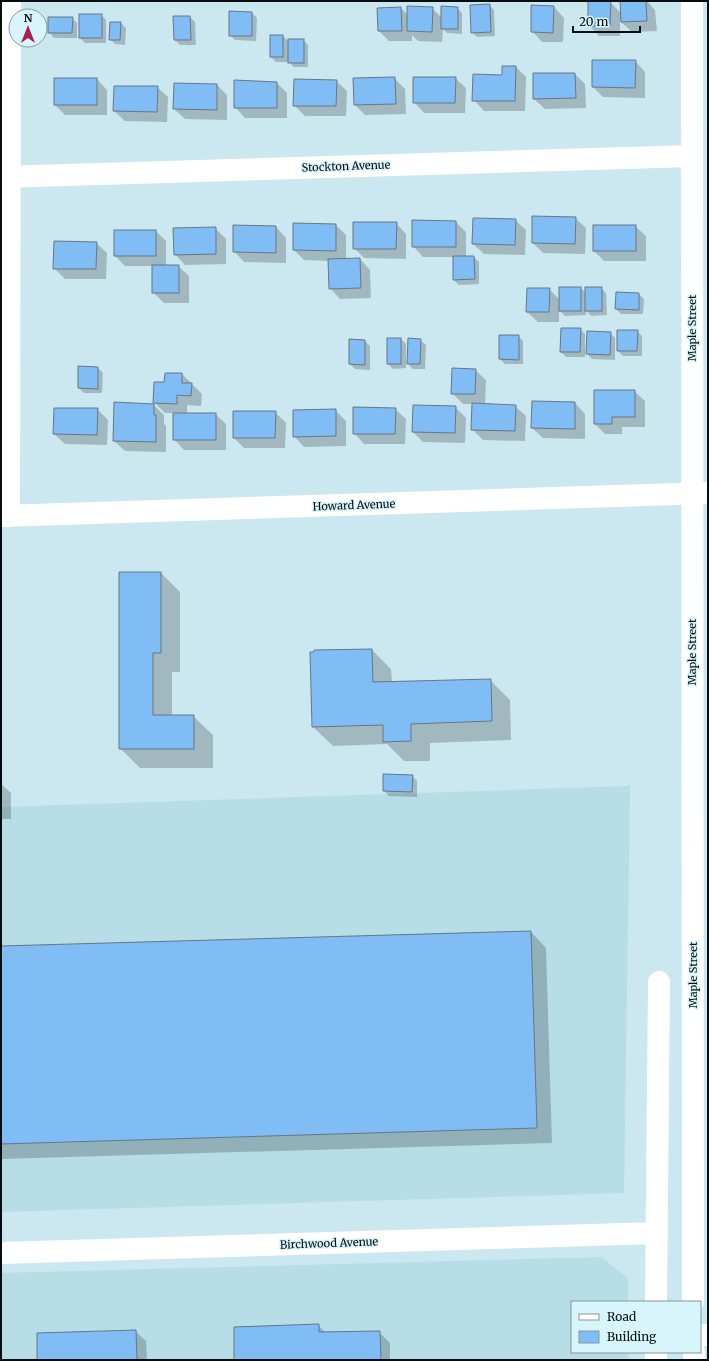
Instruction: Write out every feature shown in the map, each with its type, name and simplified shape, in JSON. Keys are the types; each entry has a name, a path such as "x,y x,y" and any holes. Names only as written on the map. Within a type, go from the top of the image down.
{"street":[{"path":"5,516 5,177 10,1"},
{"name":"Maple Street","path":"692,1 700,132 692,156 700,494 693,1301"},
{"name":"Stockton Avenue","path":"5,177 692,156"},
{"name":"Howard Avenue","path":"5,516 700,494"},
{"path":"656,1301 659,982"},
{"name":"Birchwood Avenue","path":"1,1253 657,1233"}],"shaded area":[{"path":"630,786 624,1193 1,1212 1,807"},
{"path":"601,1257 628,1278 628,1301 571,1301 571,1353 629,1353 629,1360 1,1360 1,1273"}],"building":[{"path":"588,1 611,1 610,26 588,26"},
{"path":"620,1 646,1 647,21 621,22"},
{"path":"490,4 491,32 471,33 470,5"},
{"path":"531,5 554,6 553,33 531,32"},
{"path":"407,6 433,7 432,32 407,31"},
{"path":"441,6 458,7 458,29 441,29"},
{"path":"401,7 402,31 378,31 377,8"},
{"path":"229,11 252,12 252,36 229,36"},
{"path":"79,14 102,14 102,38 79,38"},
{"path":"173,16 190,16 191,40 174,40"},
{"path":"48,17 73,17 72,33 48,33"},
{"path":"110,22 121,22 120,40 109,40"},
{"path":"270,35 283,35 283,57 270,57"},
{"path":"288,39 304,39 304,63 288,63"},
{"path":"592,60 636,60 635,88 592,87"},
{"path":"502,66 516,66 515,101 472,101 473,74 502,75"},
{"path":"533,73 575,73 576,98 533,99"},
{"path":"395,77 396,104 354,105 353,78"},
{"path":"413,77 456,77 455,103 413,103"},
{"path":"54,78 97,78 97,105 54,105"},
{"path":"294,79 337,80 336,106 293,106"},
{"path":"234,80 277,82 277,108 234,108"},
{"path":"174,83 217,84 217,110 173,109"},
{"path":"114,86 158,86 157,112 113,111"},
{"path":"532,216 576,217 575,244 532,243"},
{"path":"473,218 516,219 515,245 472,244"},
{"path":"412,220 456,221 456,247 412,247"},
{"path":"353,222 397,222 396,249 353,249"},
{"path":"293,223 336,224 336,251 293,250"},
{"path":"233,225 276,226 276,253 233,252"},
{"path":"593,225 636,225 636,251 593,251"},
{"path":"216,227 216,254 174,255 173,228"},
{"path":"114,230 156,230 156,256 114,256"},
{"path":"54,241 97,242 96,269 53,269"},
{"path":"453,256 474,256 475,279 453,280"},
{"path":"360,258 361,288 329,289 328,259"},
{"path":"152,265 179,265 179,293 152,293"},
{"path":"559,287 581,287 581,311 559,311"},
{"path":"585,287 602,287 602,311 585,311"},
{"path":"527,288 550,288 549,312 526,312"},
{"path":"616,292 639,293 639,310 615,309"},
{"path":"561,328 581,328 580,352 560,352"},
{"path":"617,330 638,330 637,351 617,351"},
{"path":"587,331 611,332 610,355 586,354"},
{"path":"499,335 519,335 519,360 499,359"},
{"path":"387,338 401,338 401,364 387,364"},
{"path":"408,338 421,339 420,364 407,364"},
{"path":"349,339 365,340 365,365 349,364"},
{"path":"78,366 98,367 98,389 78,388"},
{"path":"452,368 476,369 475,394 451,394"},
{"path":"165,373 182,373 182,383 192,383 191,396 177,395 177,404 153,403 154,382 164,382"},
{"path":"594,390 635,390 635,417 612,417 612,424 594,424"},
{"path":"532,401 575,402 575,429 531,428"},
{"path":"114,402 154,404 154,415 156,415 156,442 113,441"},
{"path":"472,403 516,405 515,431 471,430"},
{"path":"413,405 456,406 455,433 412,432"},
{"path":"353,407 396,408 395,434 353,434"},
{"path":"54,408 98,408 97,435 53,434"},
{"path":"336,409 336,436 293,437 293,410"},
{"path":"233,411 276,411 275,438 233,438"},
{"path":"173,413 216,413 216,440 173,440"},
{"path":"119,572 161,572 161,653 153,653 153,715 194,715 194,749 119,749"},
{"path":"372,649 373,682 491,679 492,721 411,724 411,741 383,742 383,725 312,727 310,652 314,652 314,650"},
{"path":"383,774 413,775 412,792 383,791"},
{"path":"531,931 537,1128 1,1144 1,946"},
{"path":"319,1324 319,1332 380,1331 381,1360 234,1360 234,1327"},
{"path":"136,1330 137,1360 37,1360 37,1333"}]}
